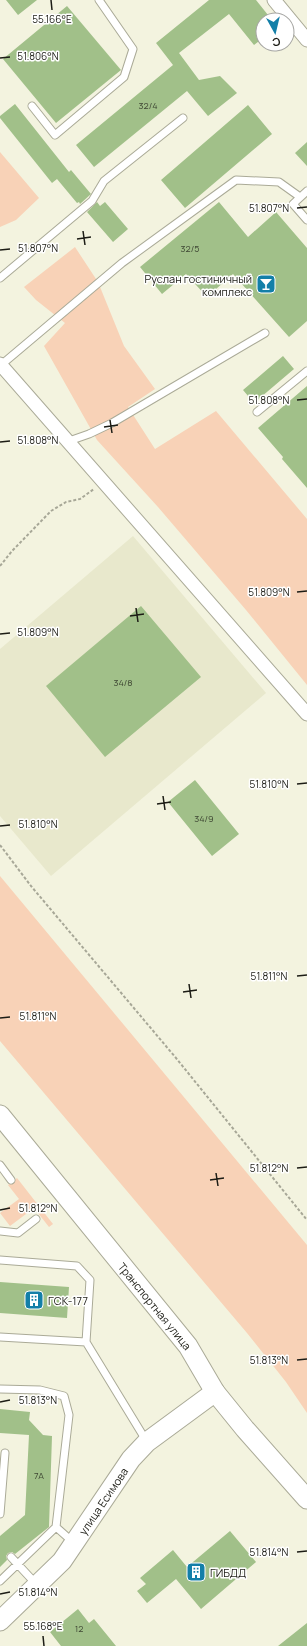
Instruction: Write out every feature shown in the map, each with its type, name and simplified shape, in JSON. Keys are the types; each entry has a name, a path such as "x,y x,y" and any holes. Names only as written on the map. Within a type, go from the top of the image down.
{"street":[{"path":"274,0 307,40"},
{"path":"0,364 307,714"},
{"name":"Транспортная улица","path":"0,1116 188,1346 216,1392 244,1429 307,1499"},
{"name":"улица Есимова","path":"0,1621 62,1561 117,1478 131,1459 147,1442 216,1392"}],"lane":[{"path":"32,106 55,135 124,77 133,49 99,0"},
{"path":"0,278 92,201 104,181 183,118"},
{"path":"0,364 122,263 236,180 280,182 300,197"},
{"path":"307,191 293,204 307,220"},
{"path":"69,441 112,423 265,333"},
{"path":"257,412 307,371"},
{"path":"0,1166 11,1180"},
{"path":"0,1231 18,1233 36,1219"},
{"path":"0,1260 77,1266 90,1280 86,1342 147,1442"},
{"path":"0,1337 86,1342"},
{"path":"0,1388 40,1390 64,1396 68,1416 56,1527 0,1581"},
{"path":"0,1514 5,1453"},
{"path":"56,1527 75,1543"},
{"path":"11,1557 37,1585"}],"path":[{"path":"0,566 12,551 51,511 66,502 80,499 94,489 99,476"},
{"path":"0,845 31,886 176,1058 307,1220"}],"shaded area":[{"path":"0,152 39,198 16,220 0,227"},
{"path":"75,247 98,282 124,346 155,389 128,407 155,449 216,411 307,519 307,685 246,610 158,507 97,440 44,346 65,323 36,300 24,287"},
{"path":"133,536 266,693 51,876 0,816 0,649"},
{"path":"0,876 307,1245 307,1413 286,1382 247,1333 0,1041"},
{"path":"17,1178 53,1224 49,1227 34,1208 10,1226 0,1213 19,1199 8,1185"}],"building":[{"path":"6,0 37,0 18,15"},
{"path":"209,0 256,0 266,12 255,12 254,45 229,14 179,53 199,80 220,76 237,93 208,116 187,91 94,167 76,145 173,65 156,43"},
{"path":"67,6 121,70 56,123 3,59"},
{"path":"15,104 69,172 71,170 91,194 80,204 79,202 77,203 57,179 52,183 0,118 0,116"},
{"path":"248,105 272,134 185,208 161,180"},
{"path":"307,142 307,166 295,153"},
{"path":"97,202 100,206 105,202 128,229 113,242 87,212"},
{"path":"219,202 248,237 276,212 307,248 307,321 289,337 233,274 207,297 186,274 162,294 140,267"},
{"path":"283,356 294,369 254,403 243,390"},
{"path":"307,386 307,488 258,428"},
{"path":"141,606 201,677 105,757 46,686"},
{"path":"195,780 239,834 212,856 168,802"},
{"name":"ГСК-177","path":"0,1282 69,1287 67,1318 0,1313"},
{"path":"0,1409 30,1412 29,1420 43,1435 52,1436 49,1527 15,1554 12,1552 8,1553 6,1556 7,1560 0,1567 0,1536 25,1515 29,1435 0,1433"},
{"name":"ГИБДД","path":"230,1531 256,1562 201,1609 176,1579 147,1603 137,1591 146,1584 140,1578 173,1550 187,1567"},
{"path":"78,1609 89,1623 94,1619 116,1646 61,1646 50,1632"},
{"path":"307,1623 307,1646 278,1646"}],"place":[{"name":"Руслан гостиничный комплекс","path":"266,284"},
{"name":"ГСК-177","path":"34,1300"},
{"name":"ГИБДД","path":"196,1572"}]}
